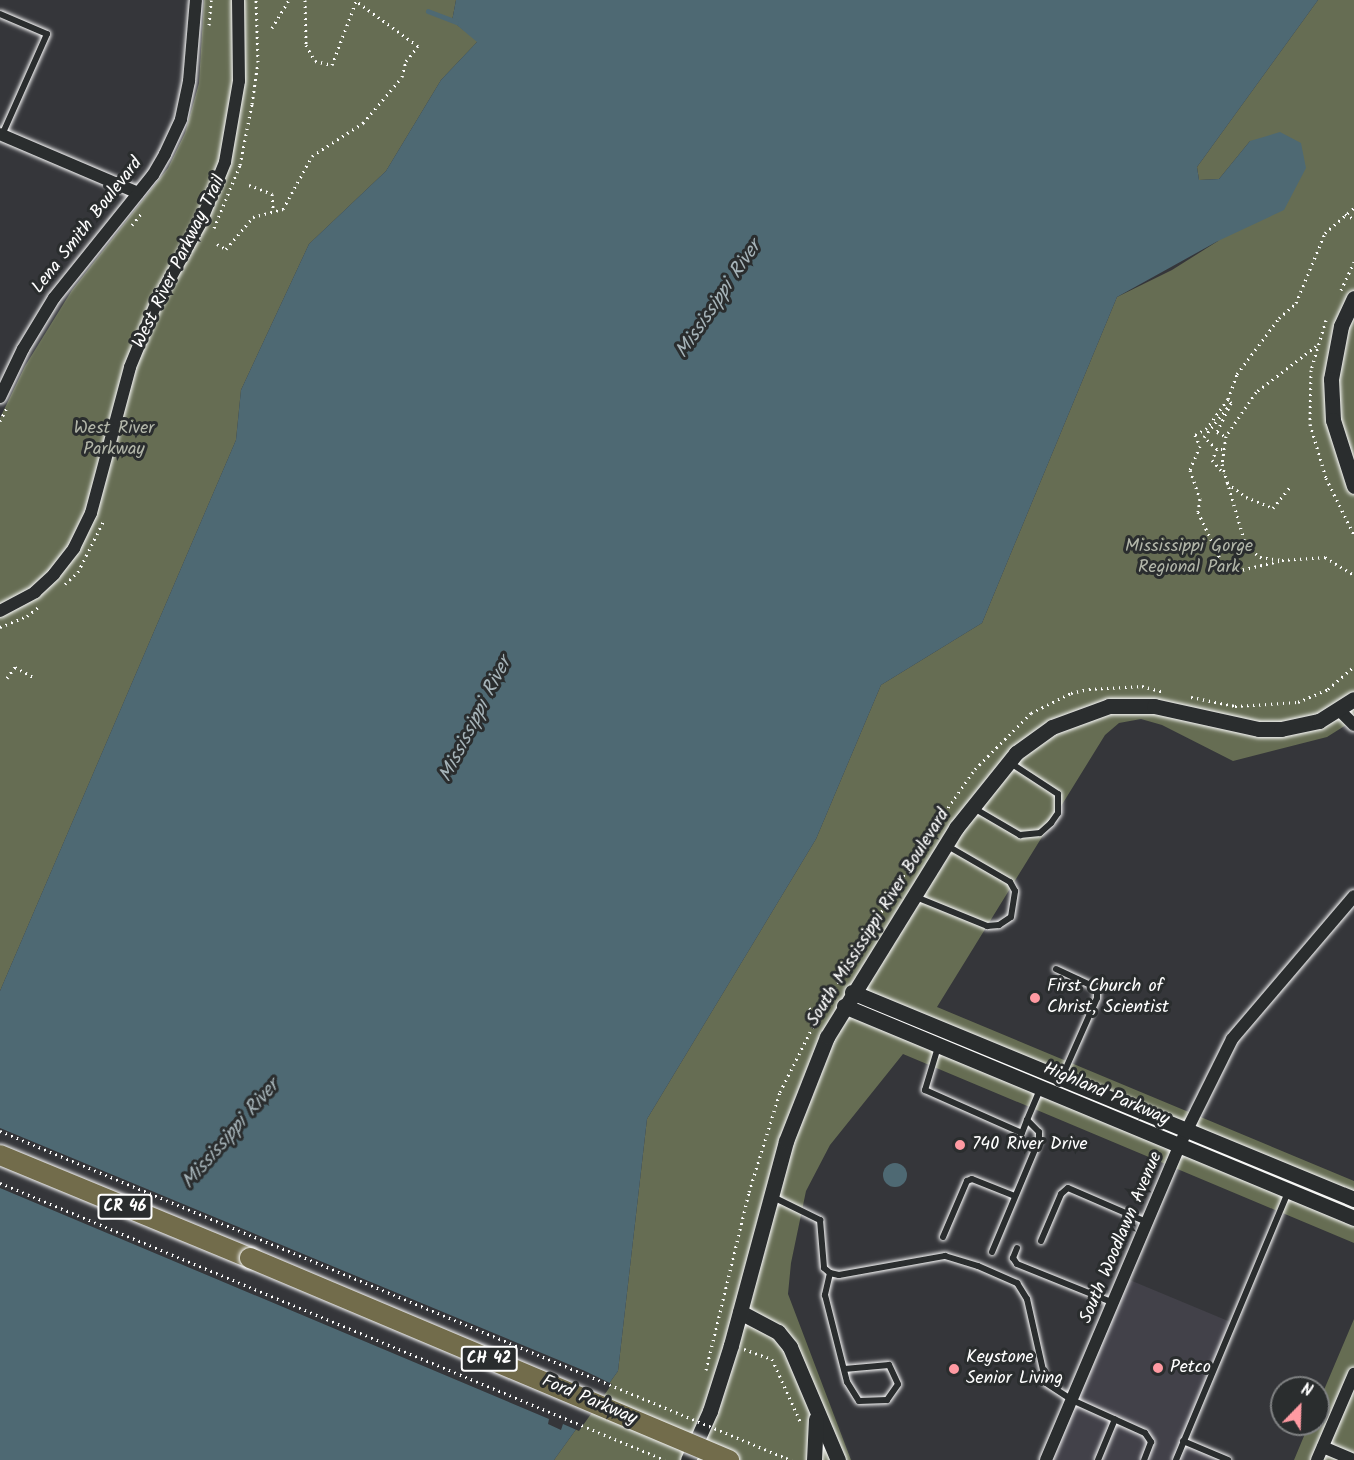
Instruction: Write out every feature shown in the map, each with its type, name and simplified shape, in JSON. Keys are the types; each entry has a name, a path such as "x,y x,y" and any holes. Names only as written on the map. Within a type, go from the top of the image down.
{"main road":[{"name":"CR 46","path":"0,1155 250,1258"},
{"name":"Ford Parkway","path":"250,1258 729,1460"}],"street":[{"name":"Lena Smith Boulevard","path":"0,397 22,349 54,298 138,193 165,154 181,119 195,38 196,0"},
{"path":"1,611 35,592 74,548 91,513 130,367 156,304 200,225 218,184 237,101 238,0"},
{"path":"1,135 138,193"},
{"path":"1354,298 1341,326 1331,379 1333,420 1354,486"},
{"name":"South Mississippi River Boulevard","path":"688,1460 710,1411 802,1094 852,992 945,845 972,807 1009,762 1032,738 1052,727 1109,706 1155,706 1259,729 1281,729 1318,721 1354,699"},
{"path":"1339,710 1354,724"},
{"name":"South Woodlawn Avenue","path":"1046,1460 1149,1223 1179,1146 1232,1039 1354,896"},
{"name":"Highland Parkway","path":"852,992 1354,1199"},
{"name":"Highland Parkway","path":"844,1006 1354,1218"},
{"path":"938,1046 941,1028"},
{"path":"1040,1089 1046,1072"},
{"path":"740,1312 778,1332 790,1347 837,1460"},
{"path":"1317,1460 1354,1374"},
{"path":"814,1460 816,1413"},
{"path":"1323,1447 1352,1456"}],"lane":[{"path":"0,14 47,34 1,135"},
{"path":"972,807 1020,835 1040,832 1051,823 1058,813 1058,794 1009,762"},
{"path":"913,895 987,926 999,925 1011,917 1016,891 1010,882 945,845"},
{"path":"1056,969 1097,988 1097,998 1061,1078"},
{"path":"938,1046 925,1090 1022,1132 1040,1089"},
{"path":"992,1252 1039,1140 1039,1132 1027,1120"},
{"path":"943,1237 967,1181 972,1179 1015,1196"},
{"path":"1041,1241 1061,1194 1068,1188 1149,1223"},
{"path":"1176,1460 1288,1192"},
{"path":"771,1196 820,1220 824,1268 830,1273 839,1275 945,1256 1004,1276 1017,1283 1027,1299 1046,1383 1072,1400 1145,1433 1151,1442 1144,1460"},
{"path":"1017,1248 1013,1258 1017,1264 1114,1303"},
{"path":"830,1273 825,1295 844,1370 859,1401 887,1400 898,1384 889,1365 844,1370"},
{"path":"1098,1460 1115,1419"},
{"path":"1184,1441 1228,1460"}],"path":[{"name":"West River Parkway Trail","path":"211,233 234,184 244,143 258,62 256,0"},
{"path":"272,28 289,0"},
{"path":"217,244 226,249 252,217 283,209 312,156 363,123 381,100 391,94 418,46 356,0 332,65 315,61 306,45 305,0"},
{"path":"249,185 272,194 273,210"},
{"path":"1354,208 1325,233 1296,303 1279,318 1237,374 1228,399 1207,428 1195,435 1200,446 1190,470 1200,499 1198,512 1224,567 1236,571 1282,560 1324,557 1354,575"},
{"path":"1345,214 1354,219"},
{"path":"1282,560 1260,557 1246,546 1224,475 1222,449 1226,436 1256,392 1316,346"},
{"path":"1228,399 1231,403"},
{"path":"1226,436 1217,432 1231,403"},
{"path":"1222,449 1217,449 1204,437 1231,403"},
{"path":"1217,449 1212,460 1224,475"},
{"path":"1226,482 1246,497 1273,508 1289,488"},
{"path":"63,585 78,572 99,535 106,514"},
{"path":"0,627 27,616 48,599"},
{"path":"1180,695 1235,706 1298,702 1328,689 1354,666"},
{"path":"7,678 15,668 35,678"},
{"path":"1143,686 1170,693"},
{"path":"704,1380 746,1203 770,1120 819,1014 809,1008"},
{"path":"0,1131 792,1460"},
{"path":"0,1183 665,1460"},
{"path":"751,1351 772,1359 801,1424"}],"shaded area":[{"path":"1125,1278 1233,1323 1183,1441 1228,1460 1047,1460"}],"green space":[{"name":"West River Parkway","path":"204,0 456,0 452,21 478,41 441,80 386,171 309,244 241,390 236,440 0,991 0,418 25,366 72,290 168,168 185,133 199,83"},
{"name":"Mississippi Gorge Regional Park","path":"1318,0 1354,0 1354,720 1327,737 1233,761 1162,725 1141,719 1119,723 1105,735 937,1007 1354,1181 1354,1243 903,1054 830,1145 806,1191 791,1263 788,1294 851,1460 554,1460 618,1371 647,1119 816,839 881,685 982,623 1117,297 1172,270 1218,241 1250,141 1219,179 1199,180 1197,167"},
{"path":"1354,1319 1354,1460 1294,1460 1304,1436 1330,1436 1330,1376"}],"water":[{"name":"Mississippi River","path":"456,0 1318,0 1197,167 1199,180 1219,179 1250,141 1280,132 1301,143 1306,168 1284,210 1218,241 1117,297 982,623 881,685 816,839 647,1119 618,1371 554,1460 0,1460 0,991 236,440 241,390 309,244 386,171 441,80 477,42 452,21"},
{"path":"895,1163 903,1167 907,1175 903,1183 895,1187 887,1183 883,1175 887,1167"}],"pier":[{"path":"0,1128 612,1384 579,1431 563,1424 561,1430 548,1424 549,1419 0,1188"}],"waterway":[{"path":"428,11 456,22"}],"place":[{"name":"First Church of Christ, Scientist","path":"1035,998"},
{"name":"740 River Drive","path":"960,1145"},
{"name":"Petco","path":"1158,1368"},
{"name":"Keystone Senior Living","path":"954,1369"}]}
